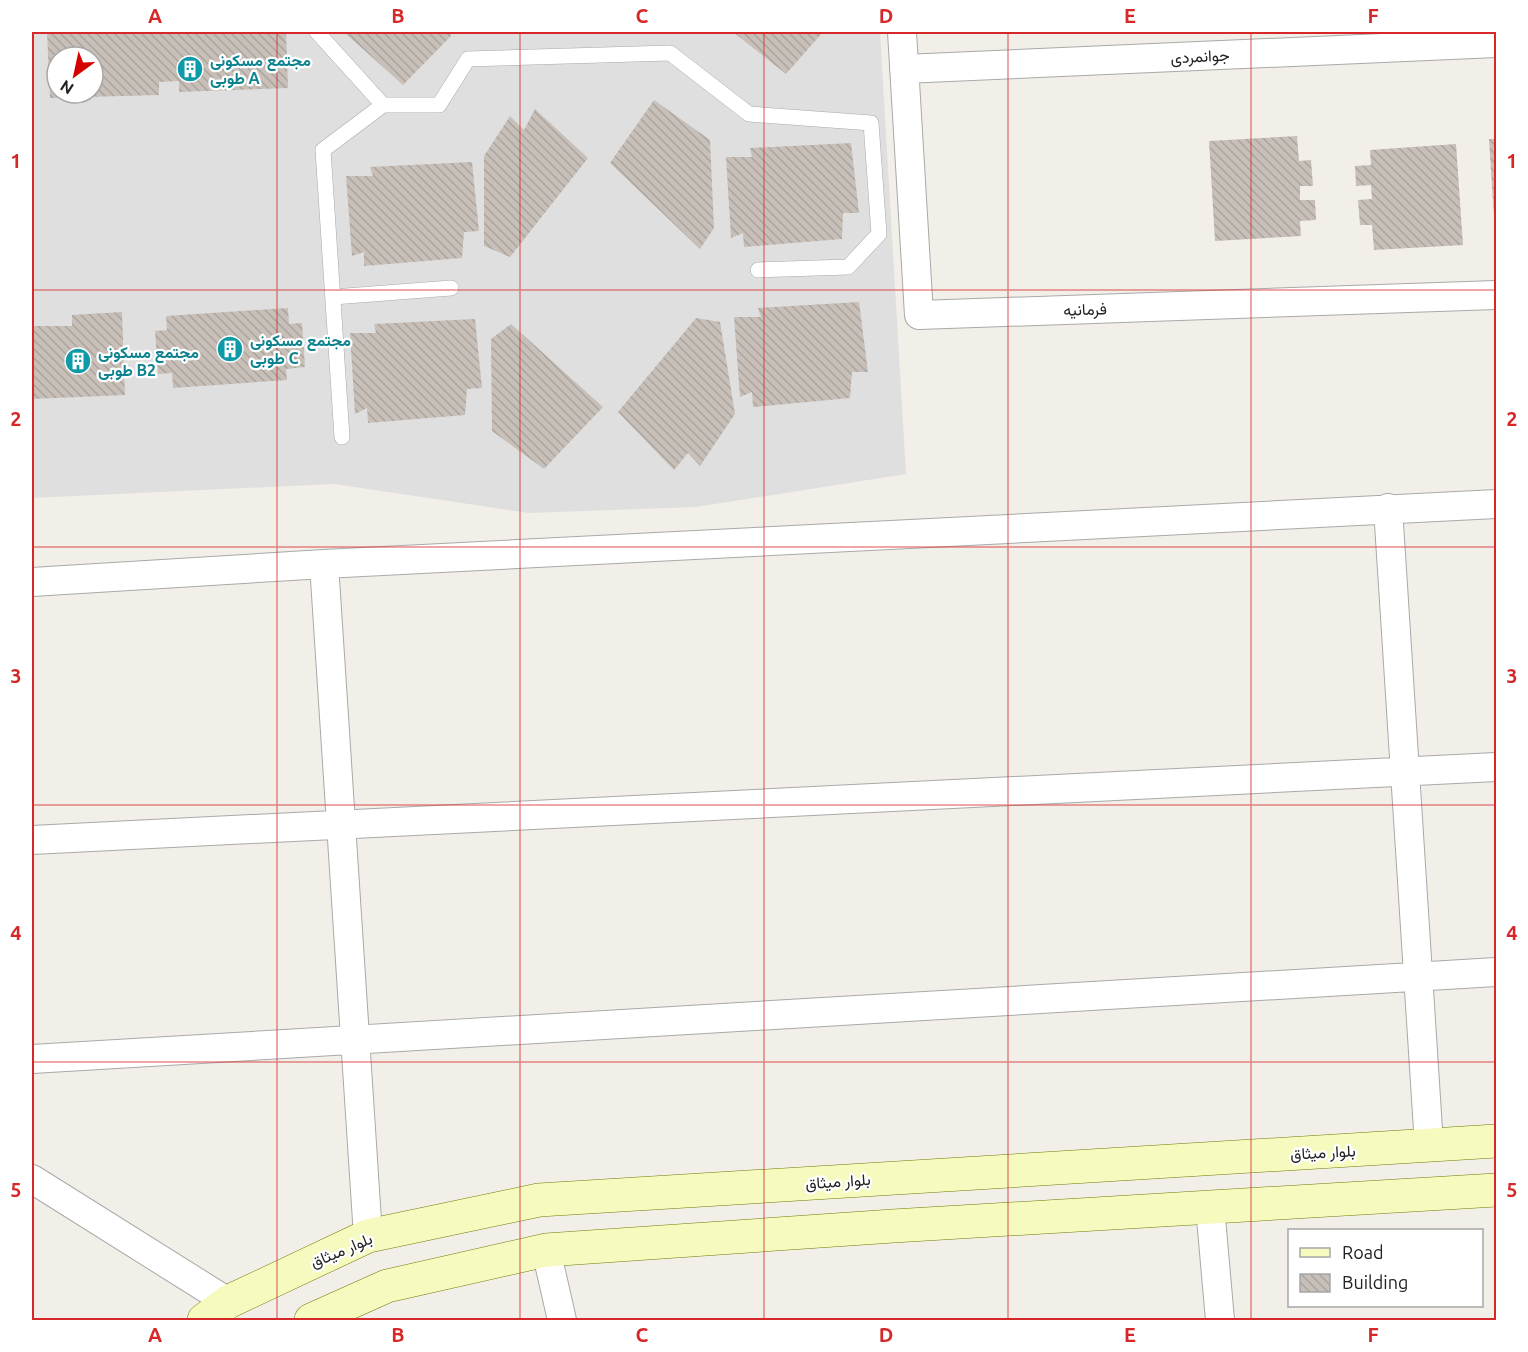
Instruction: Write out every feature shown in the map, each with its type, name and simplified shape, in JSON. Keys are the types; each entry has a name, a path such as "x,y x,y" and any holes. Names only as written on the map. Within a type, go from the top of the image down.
{"street":[{"path":"902,32 904,69"},
{"name":"جوانمردی","path":"904,69 1497,43"},
{"name":"فرمانیه","path":"904,69 919,315 1497,295"},
{"path":"32,582 324,564 1497,504"},
{"path":"1388,508 1429,1145"},
{"path":"324,564 343,824 368,1236"},
{"path":"32,840 1497,767"},
{"path":"32,1059 1497,972"},
{"name":"بلوار میثاق","path":"216,1311 368,1236 539,1200 1497,1141"},
{"path":"889,1178 893,1226"},
{"path":"32,1179 216,1311"},
{"path":"312,1320 387,1286 546,1250 893,1226 1497,1190"},
{"path":"1210,1207 1220,1320"},
{"path":"546,1250 562,1320"}],"lane":[{"path":"317,32 383,105"},
{"path":"342,437 323,150 383,105 439,105 468,59 670,53 749,114 871,123 879,234 848,267 758,270"},
{"path":"333,297 451,288"}],"shaded area":[{"path":"32,32 880,32 906,474 696,507 529,513 334,484 32,498"}],"building":[{"name":"مجتمع مسکونی طوبی A","path":"47,32 286,32 288,88 179,92 179,81 159,82 159,95 105,96 105,45 48,45"},
{"path":"344,32 450,32 451,36 403,85"},
{"path":"733,32 823,32 786,74"},
{"path":"654,100 710,140 714,228 700,249 610,163"},
{"path":"535,109 588,158 510,257 484,246 484,156 510,116 524,130"},
{"path":"1297,136 1299,161 1311,160 1313,186 1300,186 1300,200 1315,200 1316,220 1300,221 1301,236 1215,241 1209,141"},
{"path":"1489,139 1496,139 1496,234 1495,234"},
{"path":"851,143 859,213 843,213 842,239 744,247 743,233 731,238 726,157 752,157 750,148"},
{"path":"1456,144 1463,245 1374,250 1372,225 1360,225 1358,200 1372,199 1371,185 1356,186 1355,166 1371,165 1370,150"},
{"path":"472,162 479,231 464,232 462,258 364,266 364,252 352,256 346,176 373,176 370,167"},
{"path":"859,302 868,372 852,372 850,398 753,407 752,392 740,397 734,317 761,317 758,308"},
{"name":"مجتمع مسکونی طوبی C","path":"288,308 289,324 302,323 305,367 286,369 287,380 173,388 172,373 158,374 155,331 167,330 166,316"},
{"name":"مجتمع مسکونی طوبی B2","path":"122,312 125,395 32,399 32,326 72,326 72,315"},
{"path":"696,318 720,322 735,414 700,466 688,453 674,470 618,412"},
{"path":"475,319 482,388 467,389 465,415 368,423 367,408 355,414 350,333 376,333 374,324"},
{"path":"511,324 603,407 544,469 492,431 491,339"}],"place":[{"name":"مجتمع مسکونی طوبی A","path":"190,69"},
{"name":"مجتمع مسکونی طوبی C","path":"230,349"},
{"name":"مجتمع مسکونی طوبی B2","path":"78,361"}]}
